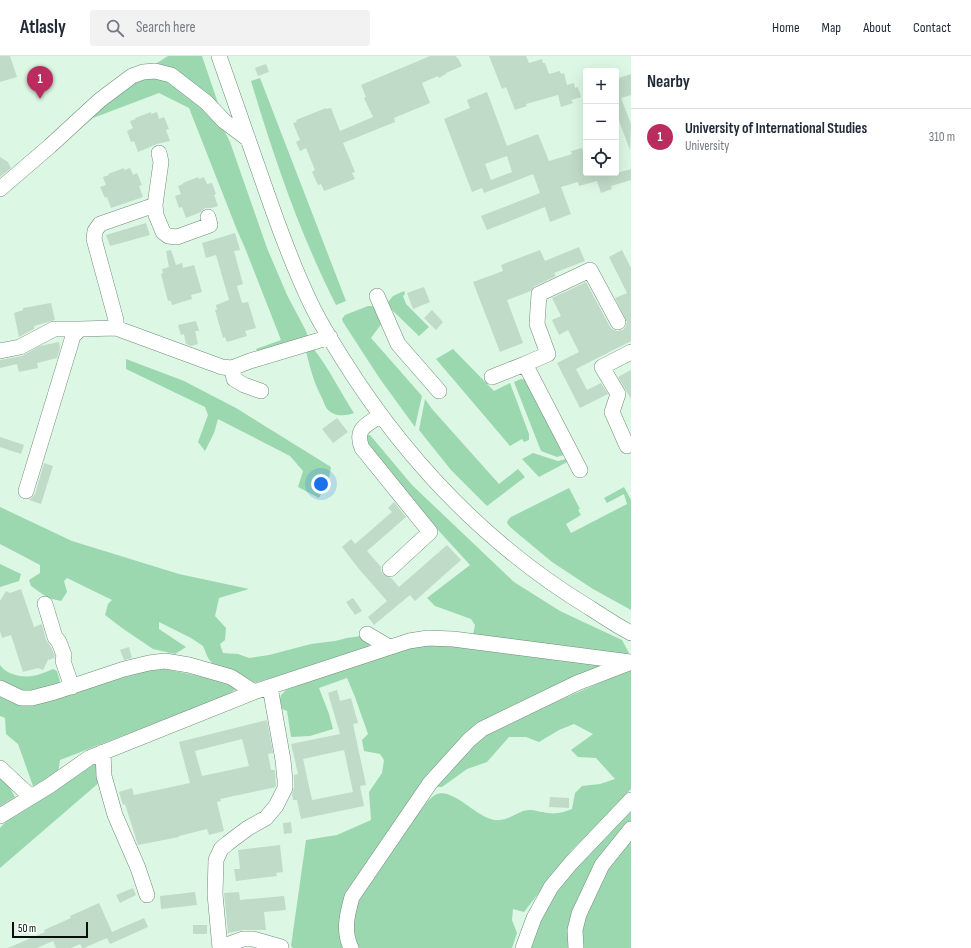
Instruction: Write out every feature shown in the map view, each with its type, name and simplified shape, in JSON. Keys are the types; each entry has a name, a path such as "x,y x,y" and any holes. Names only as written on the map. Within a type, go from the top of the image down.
{"street":[{"path":"220,56 289,255 311,305 380,415 417,462 500,544 535,572 568,595 631,633"},
{"path":"0,189 100,100 132,76 143,72 155,71 171,74 206,102 224,121 248,139"},
{"path":"158,153 161,162 155,205 156,215 163,232 168,236 177,237 210,224 208,217"},
{"path":"116,328 116,320 94,239 95,231 100,224 155,205"},
{"path":"492,377 548,354 537,324 539,294 590,270 618,322"},
{"path":"377,296 398,344 439,391"},
{"path":"0,351 20,347 54,329 116,328 222,367 232,368 250,361 330,337"},
{"path":"26,491 73,336 80,329"},
{"path":"627,446 612,412 618,394 602,367 631,352"},
{"path":"525,364 580,470"},
{"path":"232,368 234,379 244,385 261,390"},
{"path":"380,415 360,432 360,442 362,448 430,532 390,569"},
{"path":"45,604 55,637 59,642 64,655 63,661 72,687"},
{"path":"367,634 389,647"},
{"path":"0,816 49,786 89,758 103,752 254,692 409,641 428,638 453,639 631,662"},
{"path":"0,688 7,693 21,698 32,698 72,687 149,662 164,661 188,665 231,677 254,692"},
{"path":"351,948 346,929 352,897 430,783 469,740 482,730 576,683 631,662"},
{"path":"270,687 283,760 285,788 276,806 266,818 248,828 221,849 216,860 215,894 221,947 242,939 253,939 281,947"},
{"path":"103,752 104,776 115,815 138,868 147,895"},
{"path":"0,768 31,796"},
{"path":"523,948 534,918 551,887 571,863 631,800"},
{"path":"576,948 575,930 579,914 602,865 631,829"}],"green space":[{"path":"168,56 202,56 221,112 154,65"},
{"path":"148,77 169,78 221,124 230,142 267,248 287,295 308,337 258,352 256,349 281,340 189,108 159,93 93,118 55,149 130,83"},
{"path":"260,78 346,301 336,305 299,223 269,138 251,81"},
{"path":"404,291 405,294 403,296 406,304 429,327 419,336 392,310 387,303 393,296"},
{"path":"368,306 372,306 380,312 382,323 371,338 422,396 415,427 380,379 343,322 342,319 345,315"},
{"path":"313,348 354,413 348,415 337,415 328,410 326,407 314,381 306,351"},
{"path":"453,349 494,391 510,383 529,434 529,440 524,442 522,439 510,446 436,359"},
{"path":"126,359 184,381 236,408 331,467 329,478 319,498 298,487 303,471 290,456 218,419 214,433 205,451 198,442 208,415 205,407 126,369"},
{"path":"521,379 527,380 567,454 557,457 541,451 514,382"},
{"path":"425,399 432,409 499,484 518,469 525,477 487,506 451,470 419,430"},
{"path":"364,435 370,435 412,485 514,582 560,611 622,640 629,653 620,658 473,635 475,625 471,619 435,606 427,598 470,565 418,508 371,452"},
{"path":"533,453 558,461 570,458 569,461 539,477 522,459"},
{"path":"624,487 631,500 631,610 593,589 552,562 507,523 511,517 569,488 580,509 578,510 581,515 566,524 571,533 627,504 624,494 607,503 604,498"},
{"path":"0,507 72,541 179,574 249,589 219,598 215,616 226,628 225,640 220,644 223,653 238,654 249,658 269,655 311,644 361,636 369,639 372,647 254,683 215,667 208,658 203,646 191,638 159,622 159,629 186,647 175,654 153,649 105,615 108,604 112,600 67,578 64,581 67,592 61,601 48,598 31,586 29,580 40,573 40,565 0,544"},
{"path":"0,564 21,574 19,581 0,587"},
{"path":"434,643 607,664 482,725 354,882 349,948 293,948 291,946 306,840 337,835 371,820 369,792 382,773 384,760 380,754 364,751 362,740 368,734 347,678 319,688 333,729 310,736 291,737 287,711 282,709 280,699 281,695 286,690 389,652"},
{"path":"0,665 6,671 14,675 23,676 37,675 53,669 57,671 60,681 59,684 21,694 0,684"},
{"path":"160,668 214,679 238,688 225,696 60,760 58,773 33,786 18,744 6,734 5,718 0,716 0,695 71,693"},
{"path":"631,669 631,789 571,851 524,912 513,909 512,920 517,933 512,948 358,948 353,921 354,912 358,902 391,848 418,812 437,794 443,793 449,795 488,818 501,820 526,810 554,813 572,809 575,793 582,786 600,784 615,779 596,758 578,757 571,750 593,734 574,724 559,730 539,742 526,737 509,737 487,762 467,769 442,787 435,787 477,738"},
{"path":"98,761 101,781 0,868 0,828 13,814"},
{"path":"0,774 3,776 15,797 0,806"},
{"path":"631,806 631,822 600,864 573,948 528,948 554,893 558,891 574,866"},
{"path":"631,836 631,948 581,948 579,931 605,869"}],"building":[{"path":"0,56 10,56 17,77 0,82"},
{"path":"430,56 456,56 462,66 439,78 438,76 422,83 430,103 394,118 395,122 343,143 355,172 352,173 355,179 324,191 321,184 318,185 312,172 315,170 306,148 300,151 296,142 300,140 293,123 297,122 296,120 326,108 331,108 340,131 373,117 364,98 366,97 361,85"},
{"path":"489,56 526,56 529,63 542,59 549,74 560,71 561,74 564,73 567,85 574,83 575,88 578,87 581,97 571,100 573,103 561,107 558,95 526,104 527,106 515,110 506,87 502,89"},
{"path":"266,64 269,72 258,76 255,68"},
{"path":"631,74 631,95 621,98 631,124 630,150 619,121 619,78"},
{"path":"487,92 507,146 538,134 549,161 572,154 571,151 582,148 583,176 619,176 619,172 631,169 631,180 611,186 612,189 601,193 597,181 579,186 578,182 561,187 571,214 550,222 545,207 487,230 481,216 540,193 533,174 484,193 482,188 472,192 444,119 470,108 467,100","holes":["507,156 512,172 491,180 485,164"]},
{"path":"151,112 151,114 157,112 159,119 164,117 169,129 166,130 170,141 157,144 138,152 134,141 131,142 127,131 133,128 130,121"},
{"path":"0,157 8,162 11,168 0,177"},
{"path":"124,168 124,170 130,168 133,175 137,173 142,185 139,186 143,197 111,208 107,197 105,198 100,187 106,185 103,177"},
{"path":"198,177 199,179 204,177 207,184 212,183 218,206 205,208 201,212 186,218 182,207 179,208 175,196 181,194 178,186"},
{"path":"146,223 150,235 110,246 106,235"},
{"path":"235,233 240,250 234,251 243,284 237,286 242,303 248,302 256,328 245,331 247,336 227,342 225,337 223,338 215,310 217,310 216,305 229,300 216,255 206,258 202,243"},
{"path":"579,247 585,261 554,273 556,276 535,286 531,291 507,300 523,343 500,352 473,282 503,271 501,265 540,250 545,261"},
{"path":"171,250 176,265 182,263 183,268 194,265 202,292 191,295 192,299 172,305 171,301 168,301 161,274 163,273 162,269 169,267 166,251"},
{"path":"622,250 631,268 631,341 576,369 587,390 601,383 608,394 580,408 557,363 579,352 568,330 559,335 552,320 561,316 552,298 586,282 610,327 617,331 623,330 627,322 615,298 627,293 609,257"},
{"path":"424,287 430,302 413,309 407,293"},
{"path":"51,303 55,320 34,326 34,329 19,337 14,313 23,310 23,308"},
{"path":"432,310 443,322 436,330 424,318"},
{"path":"196,321 199,331 195,331 198,344 191,346 186,344 184,334 181,335 178,325"},
{"path":"59,342 60,348 57,358 37,363 38,368 19,372 17,364 0,368 0,360 22,356 40,346"},
{"path":"631,370 631,399 618,377"},
{"path":"337,418 348,432 333,443 322,429"},
{"path":"0,437 24,445 21,454 0,447"},
{"path":"44,463 53,466 41,504 29,500 35,494"},
{"path":"394,502 406,517 367,551 381,567 381,571 384,575 391,578 399,587 447,545 461,560 415,601 410,595 374,625 368,617 387,601 342,547 351,539 355,544 392,512 388,508"},
{"path":"21,589 34,627 42,624 46,640 55,656 54,658 48,660 43,670 38,668 23,672 11,635 2,638 0,631 0,601 6,591 10,593"},
{"path":"353,598 362,611 355,615 346,602"},
{"path":"129,647 132,658 124,660 120,650"},
{"path":"337,690 340,701 351,698 358,723 353,724 366,785 360,786 364,806 301,819 297,800 293,800 292,794 294,788 294,775 298,774 291,744 340,734 328,693","holes":["344,750 353,792 312,800 303,759"]},
{"path":"267,720 273,753 268,754 271,770 275,770 276,787 220,799 221,801 217,802 224,831 209,835 207,829 179,837 138,845 125,804 123,805 119,792 132,788 134,795 190,783 179,742","holes":["242,739 249,766 202,776 195,751"]},
{"path":"550,797 569,798 569,808 549,807"},
{"path":"291,822 292,833 284,834 283,823"},
{"path":"280,845 283,872 276,873 277,876 236,881 234,869 240,869 238,850"},
{"path":"133,888 136,895 120,903 116,895"},
{"path":"195,892 197,905 161,909 160,896"},
{"path":"239,892 240,900 284,896 286,910 264,912 266,930 243,930 228,933 224,893"},
{"path":"99,903 112,932 144,918 148,927 110,944 107,938 84,948 82,948 80,944 71,948 56,948 53,941 37,948 8,948 45,932 44,930 71,918 70,916"},
{"path":"193,925 207,925 207,934 193,934"}],"place":[{"name":"University of International Studies","path":"40,99"}]}
